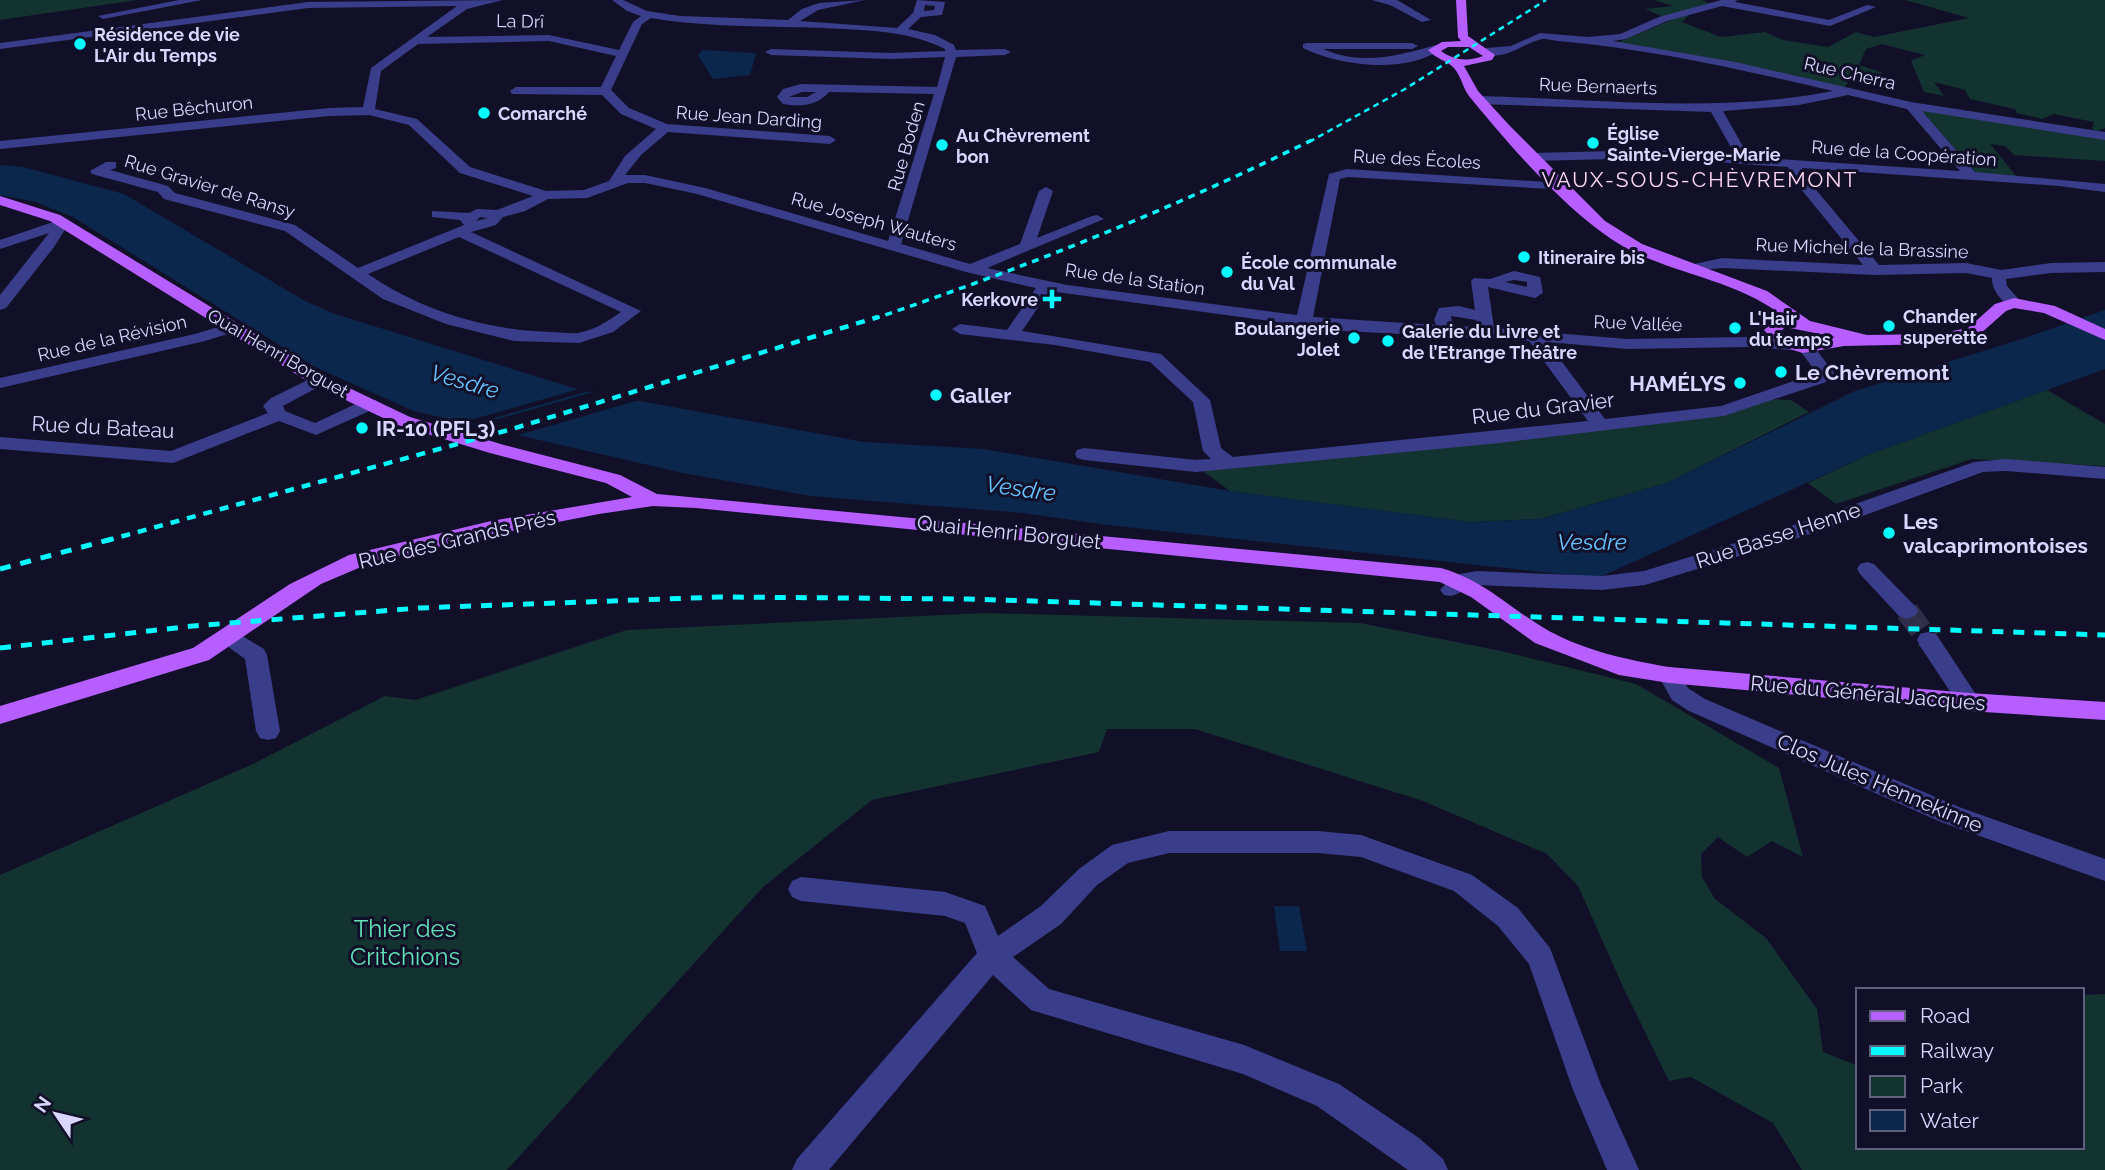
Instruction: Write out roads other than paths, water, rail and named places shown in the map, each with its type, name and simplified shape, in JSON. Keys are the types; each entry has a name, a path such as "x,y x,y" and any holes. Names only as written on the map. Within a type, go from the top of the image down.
{"main road":[{"path":"1461,0 1462,42"},
{"path":"1463,74 1471,65 1488,58 1486,51 1462,42 1436,48 1436,54 1459,65 1468,87 1533,158 1617,236 1767,298 1823,335 1824,344"},
{"path":"1447,60 1478,62"},
{"name":"Quai Henri Borguet","path":"0,200 39,211 62,223 318,380 419,427 613,479 653,500 1410,572"},
{"path":"1741,287 1770,308 1778,338 1798,346 1866,340 1911,341 1965,335 1984,326 1998,308 2014,303 2045,309 2105,335"},
{"path":"1774,327 1788,322 1866,340"},
{"path":"601,507 614,493 613,479"},
{"name":"Rue des Grands Prés","path":"0,715 201,654 231,637 288,595 331,570 369,556 487,528 653,500"},
{"name":"Rue du Général Jacques","path":"1410,572 1456,585 1526,639 1577,660 1669,675 1969,702 2105,711"}],"street":[{"path":"0,46 312,3 473,3 498,0"},
{"path":"617,0 649,15 700,21 901,30 941,39 950,47 951,55"},
{"path":"791,23 816,6 860,0"},
{"path":"1377,0 1395,1 1426,20"},
{"path":"103,16 194,1"},
{"path":"1486,51 1513,50 1540,36 1588,40 1622,37 1663,19 1728,1 1830,23 1871,8"},
{"path":"369,111 373,74 464,6 473,3"},
{"path":"901,30 918,14"},
{"path":"516,91 605,91 638,22 649,15"},
{"name":"La Drî","path":"415,41 549,38 624,54"},
{"name":"Rue Cherra","path":"1588,40 1735,65 1911,106 2105,136"},
{"path":"1436,48 1410,51 1367,63 1307,46 1410,51 1447,60"},
{"path":"771,52 951,55 1005,52"},
{"name":"Rue Boden","path":"893,247 951,55"},
{"path":"825,89 940,91"},
{"name":"Rue Jean Darding","path":"605,91 625,111 665,128 830,140"},
{"name":"Rue Bernaerts","path":"1479,100 1715,107 1783,103 1850,92"},
{"path":"1911,106 1972,177"},
{"path":"1715,107 1745,161"},
{"name":"Rue Bêchuron","path":"0,145 329,112 369,111 390,115 422,128 465,170 510,187 546,195"},
{"path":"437,214 473,221 495,221 497,214 537,202 546,195 587,194 615,182 650,138 665,128"},
{"name":"Rue de la Coopération","path":"1533,158 1654,154 2059,182 2105,188"},
{"name":"Rue Gravier de Ransy","path":"111,165 97,171 163,189 168,191 169,196 290,228 389,296 452,321 514,336 579,338 607,329 633,311 461,233"},
{"path":"1794,165 1801,180 1875,270"},
{"name":"Rue des Écoles","path":"1304,321 1334,177 1347,173 1562,187"},
{"name":"Rue Joseph Wauters","path":"615,182 636,178 693,190 971,269 1045,286"},
{"path":"1026,247 1046,191"},
{"path":"971,269 1097,219"},
{"path":"358,273 461,233 473,221"},
{"path":"0,245 62,223"},
{"path":"0,305 49,244 62,223"},
{"name":"Rue Michel de la Brassine","path":"1695,268 1722,263 1875,270 1966,268 2001,275 2051,268 2105,267"},
{"path":"2001,275 1998,280 2000,287 2014,303"},
{"path":"1485,324 1479,281 1494,283"},
{"path":"1012,334 1045,286"},
{"name":"Rue de la Station","path":"1045,286 1344,326"},
{"name":"Rue Vallée","path":"1344,326 1447,330 1485,324 1535,337 1627,344 1747,342 1798,346"},
{"name":"Rue Vallée","path":"1747,342 1762,337 1774,327"},
{"name":"Rue de la Révision","path":"0,383 199,338 231,328"},
{"path":"960,329 1012,334 1155,358 1201,400 1212,452 1228,462"},
{"path":"1535,337 1599,424"},
{"name":"Rue du Gravier","path":"1084,454 1196,466 1500,437 1724,411 1820,378 1825,373 1798,346"},
{"path":"318,380 276,402 272,407 279,415 316,430 370,404"},
{"name":"Rue du Bateau","path":"4,447 173,457 279,415"},
{"name":"Rue Basse Henne","path":"1456,585 1477,578 1602,583 1645,578 1820,524 1981,466 2006,465 2105,473"},
{"path":"1867,569 1907,611"},
{"path":"231,637 256,655 268,730"},
{"path":"1928,640 1969,702"},
{"name":"Clos Jules Hennekinne","path":"1669,675 1680,694 1697,705 1856,775 2016,839 2105,870"},
{"path":"808,1170 992,956 1051,915 1088,877 1121,853 1169,842 1318,842 1361,846 1463,883 1508,917 1540,957 1588,1090 1623,1170"},
{"path":"801,888 945,904 975,915 992,956 1041,1000 1244,1060 1328,1095 1408,1149 1432,1170"}],"water":[{"path":"702,50 756,53 750,75 713,79 698,55"},
{"name":"Vesdre","path":"0,165 23,167 124,194 305,301 335,314 580,390 864,442 983,449 1230,491 1470,522 1541,519 1667,483 1855,391 2105,310 2105,369 1870,454 1598,578 1108,525 1023,513 811,496 683,473 414,411 315,367 73,217 36,202 0,195"},
{"path":"1274,906 1299,906 1307,951 1280,951"}],"tunnel":[{"path":"1907,611 1928,640"}],"railway":[{"path":"1309,142 1405,89 1546,0"},
{"path":"873,319 1096,237 1312,140"},
{"path":"105,541 512,429 878,317"},
{"path":"0,569 112,539"},
{"path":"0,648 193,626 419,608 720,597 968,599 2105,635"}],"place":[{"name":"Résidence de vie L'Air du Temps","path":"80,44"},
{"name":"Comarché","path":"484,113"},
{"name":"Église Sainte-Vierge-Marie","path":"1593,143"},
{"name":"Au Chèvrement bon","path":"942,145"},
{"name":"Itineraire bis","path":"1524,257"},
{"name":"École communale du Val","path":"1227,272"},
{"name":"Kerkovre","path":"1052,299"},
{"name":"Chander superette","path":"1889,326"},
{"name":"L'Hair du temps","path":"1735,328"},
{"name":"Boulangerie Jolet","path":"1354,338"},
{"name":"Galerie du Livre et de l’Etrange Théâtre","path":"1388,341"},
{"name":"Le Chèvremont","path":"1781,372"},
{"name":"HAMÉLYS","path":"1740,383"},
{"name":"Galler","path":"936,395"},
{"name":"IR-10 (PFL3)","path":"362,428"},
{"name":"Les valcaprimontoises","path":"1889,533"}],"district":[{"name":"VAUX-SOUS-CHÈVREMONT","path":"1700,179"}],"park label":[{"name":"Thier des Critchions","path":"405,942"}]}
